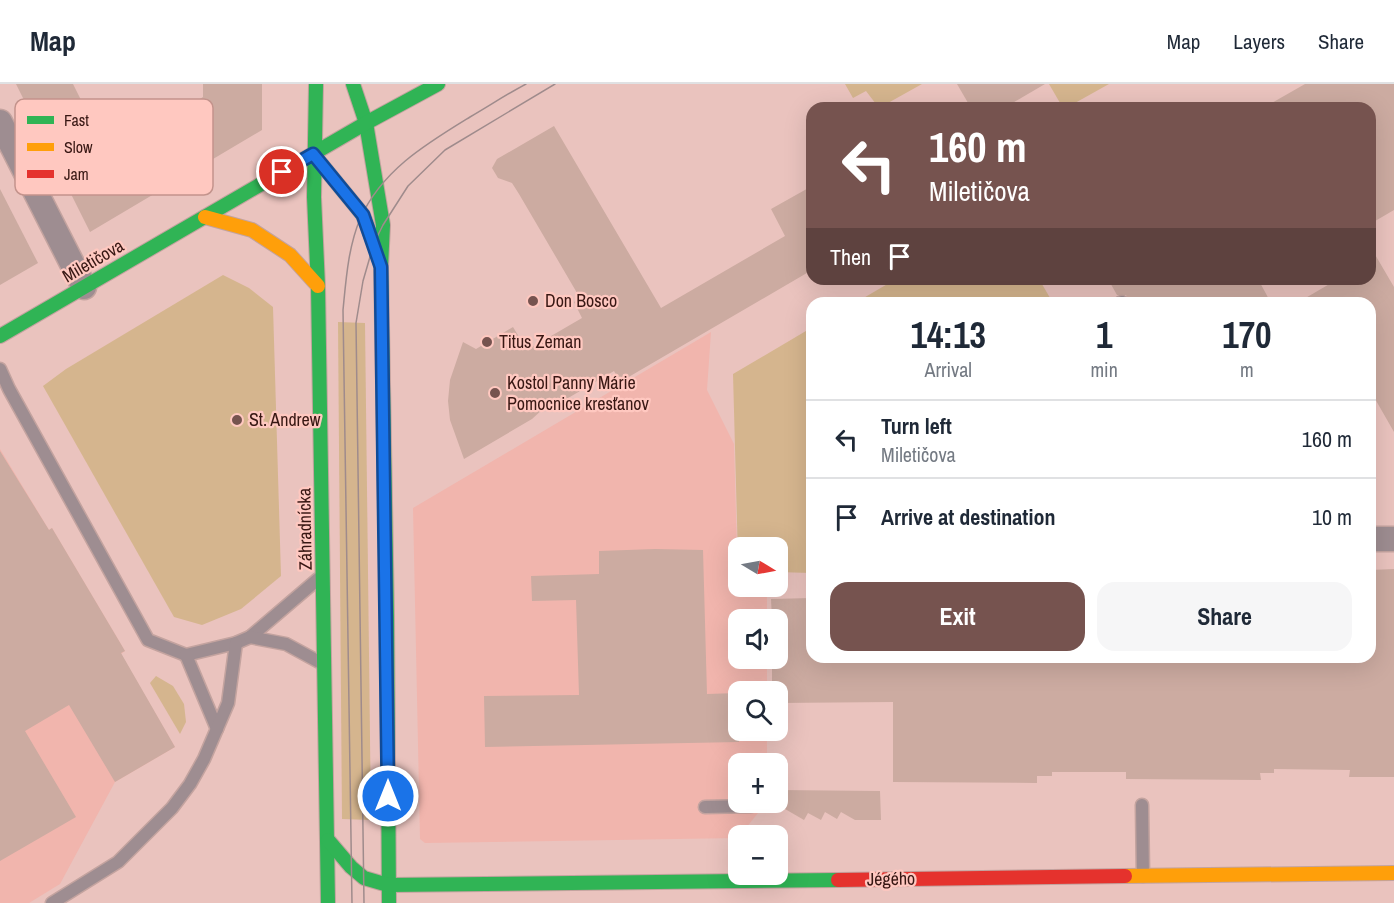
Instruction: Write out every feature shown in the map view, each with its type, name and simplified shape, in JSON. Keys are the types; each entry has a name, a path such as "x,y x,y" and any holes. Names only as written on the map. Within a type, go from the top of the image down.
{"street":[{"name":"Záhradnícka","path":"316,84 313,154 326,665 328,903"},
{"path":"353,84 366,123 383,225 381,267 389,903"},
{"name":"Miletičova","path":"0,336 366,123 438,84"},
{"path":"0,122 15,151"},
{"path":"313,154 363,215 381,267"},
{"path":"37,195 84,287"},
{"path":"205,216 252,230 290,255 318,286"},
{"path":"1376,538 1394,539"},
{"name":"Jégého","path":"328,840 351,867 364,878 388,885 740,887 1143,876 1394,873"},
{"path":"375,897 388,885"}],"lane":[{"path":"0,369 148,640 186,655 236,643 250,637 324,573"},
{"path":"250,637 286,644 326,665"},
{"path":"52,903 118,862 164,816 190,784 204,759 228,703 236,643"},
{"path":"186,655 217,729"},
{"path":"1142,805 1143,876"},
{"path":"705,807 728,806"}],"shaded area":[{"path":"845,84 922,84 890,102 874,102 866,91 853,98"},
{"path":"1049,84 1109,84 1077,102 1060,102"},
{"path":"223,275 249,288 273,307 281,576 241,609 202,625 174,617 43,386 66,369"},
{"path":"886,285 1042,285 1050,297 865,297"},
{"path":"338,322 365,323 371,820 342,819"},
{"path":"806,331 806,573 788,572 788,537 737,537 733,374"},
{"path":"711,332 707,390 734,444 737,537 728,537 728,597 767,597 767,609 728,609 728,669 767,669 767,681 728,681 728,741 767,741 767,753 728,753 728,813 758,813 748,825 728,825 728,838 425,843 420,839 413,508"},
{"path":"0,449 49,530 52,528 125,651 121,654 175,747 115,782 60,884 29,903 0,903"},
{"path":"156,676 173,686 184,704 186,722 180,734 150,683"}],"building":[{"path":"16,84 73,84 80,99 24,99"},
{"path":"203,84 262,84 262,130 213,159 213,99 200,99 203,97"},
{"path":"957,84 1045,84 1014,102 968,102"},
{"path":"1305,84 1394,84 1394,210 1376,220 1376,102 1274,102"},
{"path":"554,126 661,308 785,236 771,209 806,189 806,274 620,382 614,371 558,404 555,398 532,419 464,459 450,420 448,401 450,380 463,342 476,349 513,327 527,350 582,318 574,302 580,298 519,194 512,183 498,178 492,168 497,159"},
{"path":"0,189 38,263 0,285"},
{"path":"72,195 152,195 90,232"},
{"path":"1376,256 1394,287 1394,432 1376,400 1376,297 1307,297 1328,285 1376,285"},
{"path":"1111,285 1261,285 1268,297 1127,297 1117,295"},
{"path":"0,451 49,530 52,528 125,651 121,653 175,747 115,782 69,705 25,731 76,817 0,861"},
{"path":"703,550 707,694 728,693 728,741 739,742 485,747 484,696 579,695 576,600 532,601 531,576 599,574 599,551"},
{"path":"1394,569 1394,777 1349,777 1350,770 1274,769 1274,773 1260,773 1261,780 1126,779 1126,772 1052,772 1052,776 1037,776 1037,783 893,782 893,702 788,703 788,681 772,681 772,669 788,669 788,609 771,609 771,599 806,598 806,663 1376,663 1376,570"},
{"path":"788,790 880,791 881,820 855,820 841,812 837,819 825,812 821,820 808,813 804,820 788,811"}],"tram line":[{"path":"352,903 343,310 350,253 360,219 369,202 393,172 437,137 526,84"},
{"path":"364,903 356,323 363,281 374,243 408,186 445,150 555,84"}],"traffic: fast":[{"path":"316,84 314,197 318,286 328,903"},
{"path":"353,84 366,123 383,225 381,267 389,903"},
{"path":"0,336 366,123 438,84"},
{"path":"313,154 363,215 374,243"},
{"path":"328,840 351,867 364,878 388,885 838,880"}],"traffic: slow":[{"path":"205,217 252,230 290,255 318,286"},
{"path":"1125,876 1394,873"}],"traffic: jam":[{"path":"838,880 1125,876"}],"place":[{"name":"Don Bosco","path":"533,301"},
{"name":"Titus Zeman","path":"487,342"},
{"name":"Kostol Panny Márie Pomocnice kresťanov","path":"495,393"},
{"name":"St. Andrew","path":"237,420"}],"route":[{"path":"282,172 313,154 363,215 381,267 388,796"}]}
